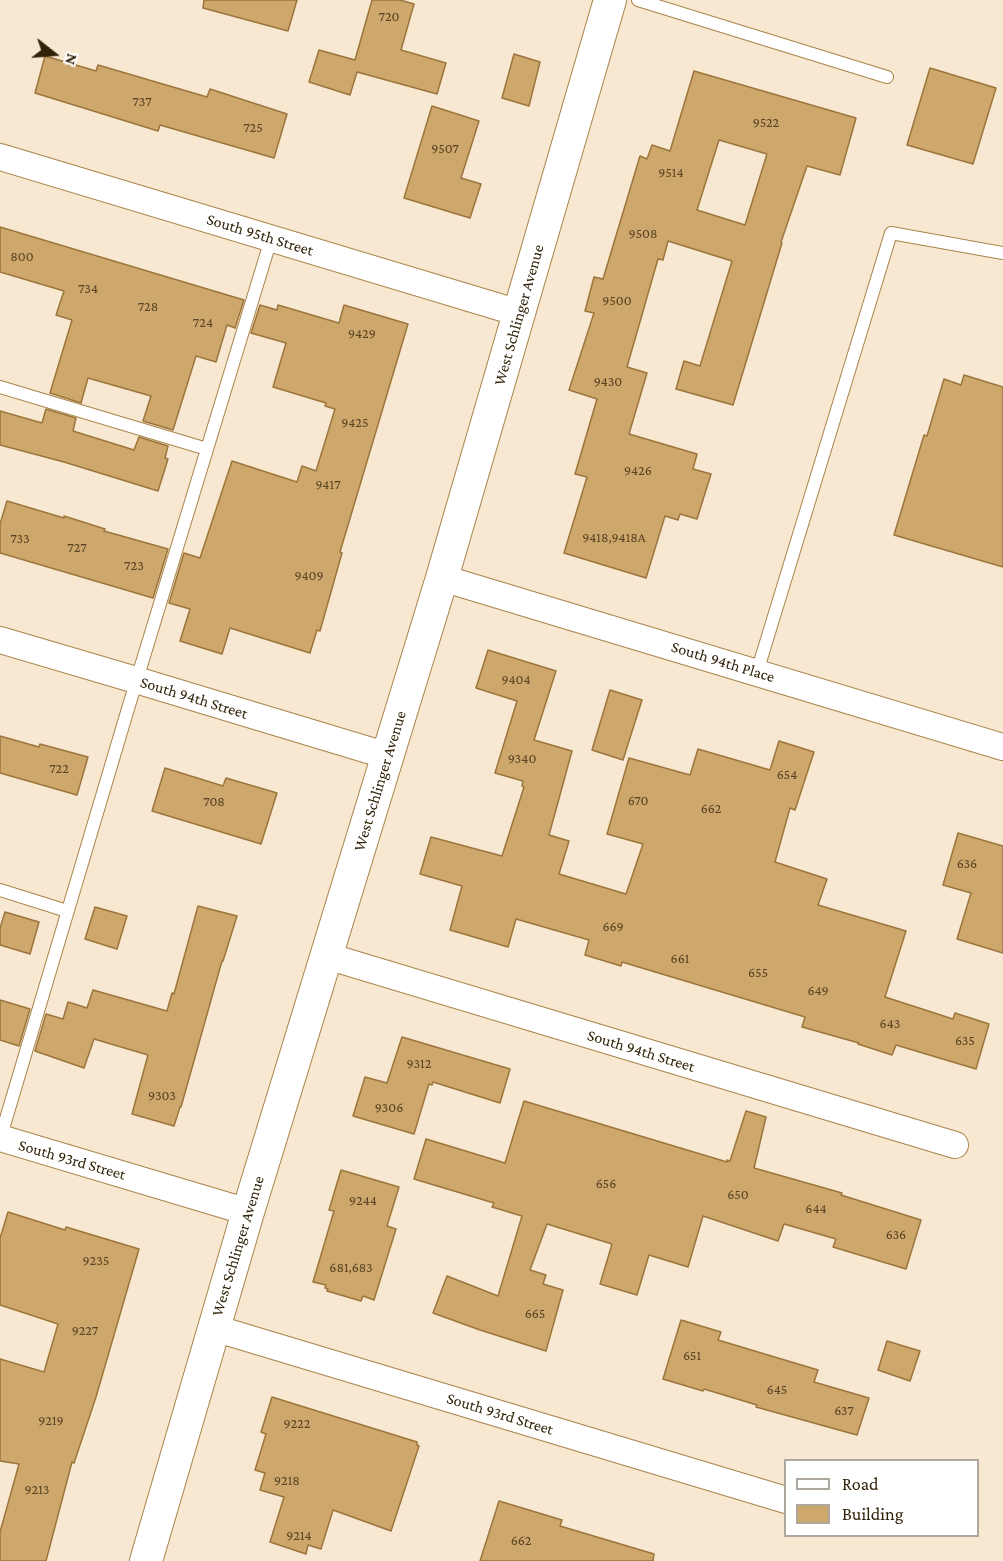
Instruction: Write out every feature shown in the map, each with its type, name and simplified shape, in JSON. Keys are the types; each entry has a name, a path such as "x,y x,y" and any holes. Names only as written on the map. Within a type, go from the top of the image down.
{"street":[{"name":"West Schlinger Avenue","path":"146,1561 248,1212 442,578 610,0"},
{"name":"South 95th Street","path":"0,157 519,313"},
{"name":"South 94th Place","path":"442,578 1003,747"},
{"name":"South 94th Street","path":"0,640 388,756"},
{"name":"South 94th Street","path":"327,956 955,1145"},
{"name":"South 93rd Street","path":"0,1139 248,1212"},
{"name":"South 93rd Street","path":"214,1328 784,1499"}],"lane":[{"path":"638,0 887,77"},
{"path":"758,672 891,232 1003,253"},
{"path":"0,1139 136,680 271,239"},
{"path":"0,387 207,449"},
{"path":"0,890 67,911"}],"building":[{"path":"204,0 297,0 288,31 203,8"},
{"path":"372,0 400,0 414,4 401,50 446,63 437,94 357,72 350,95 309,82 319,50 355,60"},
{"path":"514,54 540,62 529,106 502,98"},
{"path":"45,56 96,71 98,65 207,97 210,89 287,114 274,158 160,125 158,131 35,93"},
{"path":"930,68 996,88 973,164 907,145"},
{"path":"694,71 856,118 840,175 807,166 781,242 733,405 676,389 684,361 700,366 732,261 668,241 663,260 658,259 627,367 647,373 629,434 697,454 693,469 711,474 697,519 680,514 678,520 665,516 646,578 564,553 587,477 575,474 597,399 569,390 594,313 585,311 594,277 603,279 640,156 647,159 652,145 670,151","holes":["719,140 767,154 745,225 697,210"]},
{"path":"432,106 479,121 461,178 481,184 470,218 404,198"},
{"path":"0,227 244,300 235,328 227,325 216,362 196,356 173,430 143,421 151,396 88,378 81,403 50,393 72,320 56,315 64,291 0,272"},
{"path":"260,305 277,310 278,305 339,323 344,305 408,324 340,552 342,553 320,631 317,630 310,653 230,628 222,654 180,641 190,609 169,603 184,553 200,558 232,461 297,482 302,466 316,471 335,409 325,406 326,403 273,387 286,343 251,333"},
{"path":"964,375 1003,387 1003,567 894,535 924,435 927,436 944,379 961,385"},
{"path":"46,409 76,418 73,431 134,450 139,437 168,446 165,458 168,459 158,491 0,445 0,411 42,423"},
{"path":"7,501 64,518 64,516 105,529 104,531 168,549 153,598 0,553 0,524"},
{"path":"488,650 556,671 534,740 572,751 549,835 569,841 559,874 626,894 643,844 607,834 629,758 690,775 698,749 770,770 779,741 814,752 795,810 790,808 775,862 827,879 818,905 906,931 885,997 953,1019 955,1013 989,1024 976,1069 896,1045 892,1055 802,1027 805,1017 622,962 621,966 585,955 589,940 516,919 508,947 450,930 462,886 420,874 431,837 502,856 524,787 522,786 523,781 495,773 517,701 476,688"},
{"path":"610,690 642,700 623,760 592,750"},
{"path":"0,736 88,757 77,795 0,773"},
{"path":"165,768 223,786 226,778 277,793 261,844 152,811"},
{"path":"958,833 1003,846 1003,953 957,939 971,893 943,885"},
{"path":"198,906 237,916 174,1126 132,1114 148,1055 94,1039 84,1068 35,1051 46,1014 63,1019 68,1002 87,1008 93,990 167,1011 172,993 174,994"},
{"path":"95,907 127,916 117,949 85,939"},
{"path":"5,912 39,922 30,954 0,945 0,928"},
{"path":"0,1000 30,1009 19,1046 0,1040"},
{"path":"402,1037 510,1069 500,1103 433,1082 432,1085 429,1084 414,1134 353,1116 365,1077 387,1083"},
{"path":"524,1101 727,1162 727,1160 730,1161 746,1111 766,1117 754,1168 842,1193 841,1195 921,1220 906,1269 833,1247 836,1239 784,1224 778,1241 703,1216 688,1267 649,1255 637,1295 600,1284 612,1244 547,1224 530,1270 546,1275 543,1284 563,1290 546,1351 433,1313 447,1276 498,1296 522,1216 492,1207 494,1203 414,1179 426,1139 505,1163"},
{"path":"341,1170 399,1187 387,1226 396,1229 374,1300 363,1296 361,1301 327,1291 326,1285 313,1282 334,1211 329,1210"},
{"path":"8,1212 65,1230 66,1227 139,1249 96,1397 74,1463 72,1462 46,1561 0,1561 0,1532 19,1464 0,1461 0,1359 44,1372 58,1324 0,1305 0,1238"},
{"path":"681,1320 721,1332 718,1340 818,1370 814,1382 869,1398 857,1435 663,1379"},
{"path":"887,1341 920,1351 910,1381 878,1370"},
{"path":"272,1397 417,1442 419,1446 391,1531 333,1510 321,1549 308,1545 306,1554 270,1542 284,1497 260,1490 265,1473 255,1470 266,1434 261,1432"},
{"path":"499,1501 562,1520 560,1526 654,1554 653,1561 480,1561"}]}
